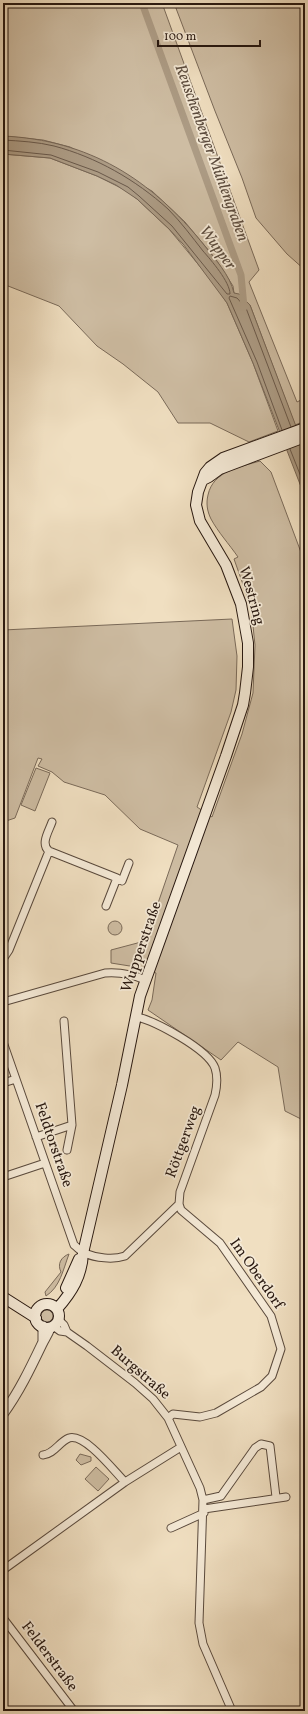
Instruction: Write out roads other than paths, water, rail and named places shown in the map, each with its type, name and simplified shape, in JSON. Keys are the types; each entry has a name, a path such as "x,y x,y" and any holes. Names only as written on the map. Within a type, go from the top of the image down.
{"main road":[{"name":"Westring","path":"243,705 248,667 246,629 241,604 229,571 200,521 197,513 196,498 203,480 220,469 239,457 305,428"},
{"name":"Westring","path":"239,457 305,438"},
{"name":"Wupperstraße","path":"54,1307 67,1298 76,1283 83,1266 83,1253 137,1017 140,996 157,952 243,705"},
{"path":"3,1297 46,1321"},
{"path":"44,1304 54,1307 59,1315 46,1321 44,1304"}],"street":[{"path":"52,822 44,843 49,851 122,881 129,864"},
{"path":"3,959 9,950 49,851"},
{"path":"106,906 117,878"},
{"path":"3,1002 105,973 115,972 128,974 145,980"},
{"name":"Röttgerweg","path":"137,1017 146,1019 195,1046 211,1060 215,1068 217,1085 215,1095 180,1192 179,1204"},
{"path":"64,1021 72,1125 67,1150"},
{"name":"Feldtorstraße","path":"3,1042 74,1245 83,1253"},
{"path":"3,1083 16,1079"},
{"path":"36,1137 72,1125"},
{"path":"3,1177 45,1163"},
{"path":"83,1253 117,1259 125,1256 179,1204"},
{"name":"Im Oberdorf","path":"168,1418 173,1414 200,1417 216,1413 261,1387 272,1376 281,1349 271,1316 220,1243 181,1210 179,1204"},
{"path":"3,1414 25,1380 48,1334 46,1321"},
{"name":"Burgstraße","path":"46,1321 60,1331 67,1332 135,1383 153,1399 168,1418 200,1488 203,1500 204,1511 199,1623 203,1644 232,1711"},
{"path":"42,1455 47,1455 68,1439 74,1438 81,1440 98,1453 124,1482"},
{"path":"203,1500 220,1496 255,1448 261,1444 270,1446 276,1497"},
{"path":"3,1570 124,1482 181,1447"},
{"path":"171,1528 204,1511 276,1497 286,1497"},
{"name":"Felderstraße","path":"3,1618 71,1710"}],"water":[{"path":"3,136 34,139 63,145 116,167 140,183 162,201 184,222 204,245 226,274 234,293 239,294 250,305 305,450 305,497 253,363 227,303 183,244 137,199 116,185 50,158 3,154"}],"waterway":[{"name":"Reuschenberger Mühlengraben","path":"142,3 241,275 244,307"}],"water label":[{"name":"Wupper","path":"217,248"}]}
